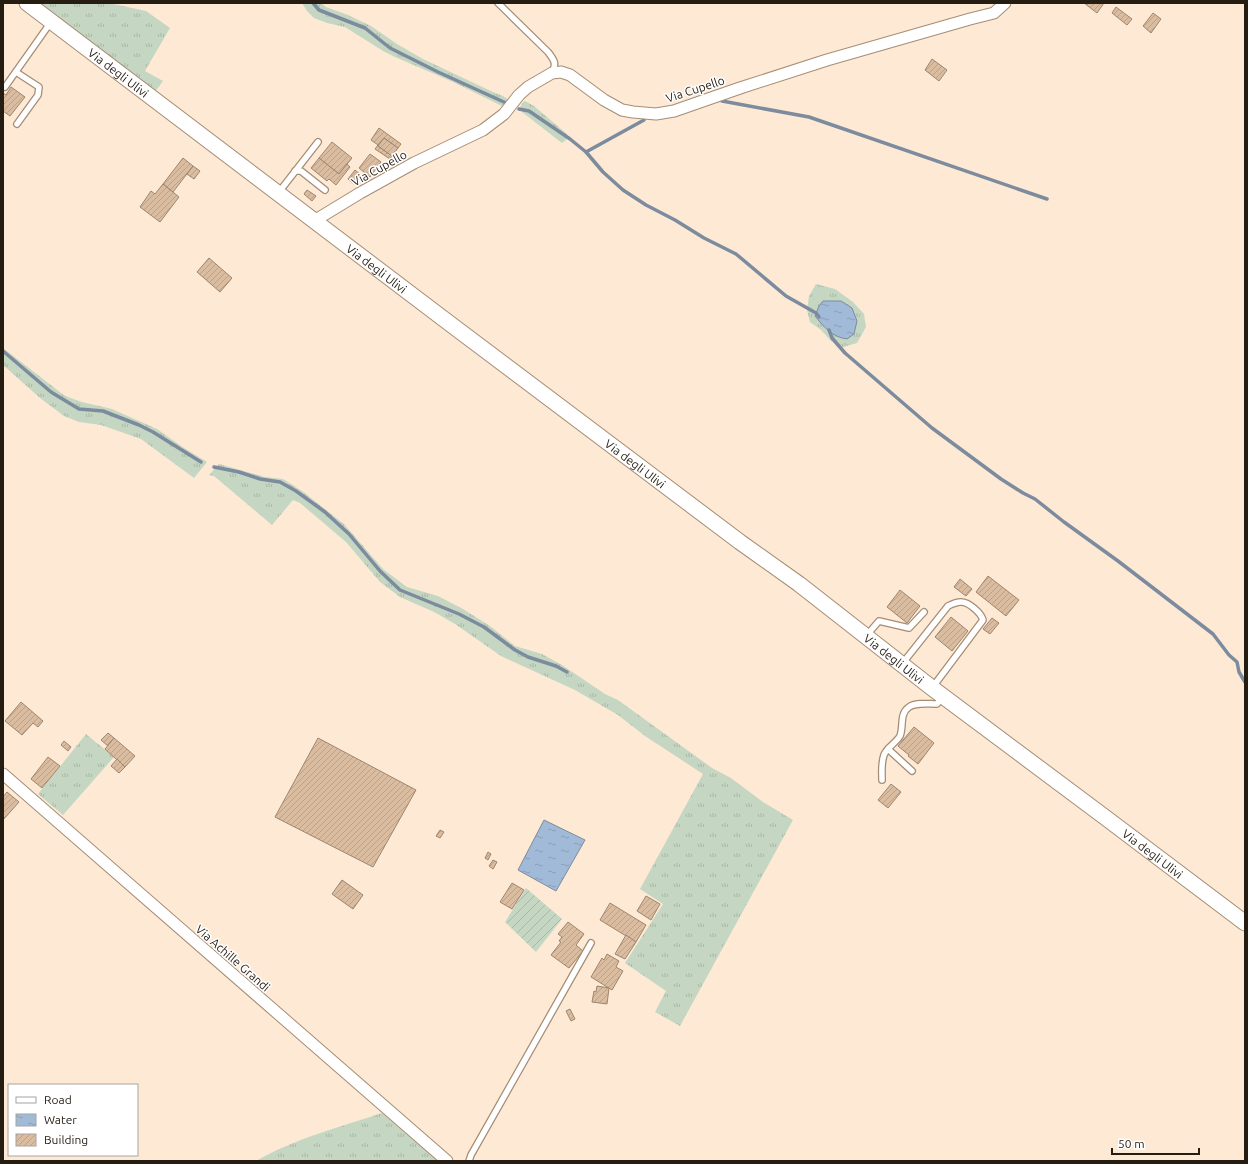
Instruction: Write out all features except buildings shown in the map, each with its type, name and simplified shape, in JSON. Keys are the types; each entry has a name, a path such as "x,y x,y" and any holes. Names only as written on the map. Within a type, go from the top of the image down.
{"street":[{"name":"Via degli Ulivi","path":"27,3 277,194 740,542 799,584 937,692 1245,923"},
{"name":"Via Cupello","path":"314,221 414,163 483,130 504,114 518,95 528,87 552,74 561,72 570,76 604,100 622,110 656,114 674,111 834,58 970,18 994,13 1006,3"},
{"name":"Via Achille Grandi","path":"3,774 447,1161"}],"lane":[{"path":"498,3 548,52 554,60 555,67 552,74"},
{"path":"5,87 51,22"},
{"path":"16,72 39,87 38,95 17,124"},
{"path":"277,194 318,142"},
{"path":"294,171 301,171 325,190"},
{"path":"882,780 884,755 900,736 902,720 909,707 916,704 937,704 937,692 983,620 982,616 966,603 960,602 948,606 902,665"},
{"path":"866,636 879,621 909,628 924,612"},
{"path":"888,749 912,771"},
{"path":"469,1161 470,1155 592,943"}],"green space":[{"path":"35,3 109,3 146,11 170,28 145,71 163,81 155,92"},
{"path":"302,3 321,3 326,7 348,15 371,26 397,44 423,59 509,100 504,107 453,82 395,57 345,27 314,18"},
{"path":"525,101 534,106 567,134 567,139 562,143 522,112 520,108 522,103"},
{"path":"816,284 835,289 853,302 864,314 866,327 857,343 843,347 831,341 821,330 810,322 807,310 809,296"},
{"path":"3,348 65,396 82,402 112,409 157,429 207,462 194,478 141,439 101,425 79,422 64,416 40,398 3,365"},
{"path":"219,464 265,477 283,479 302,491 344,524 383,569 407,587 438,596 463,609 490,626 515,646 542,654 562,665 605,694 618,700 712,768 731,778 763,802 793,820 680,1026 655,1012 666,991 625,963 663,904 640,889 703,774 645,736 618,715 575,690 501,656 455,624 434,612 400,597 380,582 346,542 300,503 293,500 272,525 214,476 209,475"},
{"path":"86,734 114,757 63,815 38,794"},
{"path":"526,888 562,919 536,952 505,922"},
{"path":"382,1113 438,1161 256,1161 301,1140"}],"water":[{"path":"823,301 841,301 852,308 857,321 854,334 847,339 842,338 833,334 822,324 815,316"},
{"path":"544,820 585,840 556,891 518,870"}],"waterway":[{"path":"313,3 319,10 365,28 390,48 506,103"},
{"path":"722,101 809,117 1047,199"},
{"path":"519,109 529,111 570,139 586,152 603,172 623,190 704,238 736,254 786,296 816,313 819,317"},
{"path":"586,152 644,120"},
{"path":"829,330 832,338 845,353 932,428 1001,479 1035,499 1213,634 1229,655 1237,662 1239,672 1245,682"},
{"path":"3,351 51,392 79,409 103,411 139,425 201,462"},
{"path":"214,467 239,472 260,479 280,482 296,491 325,512 349,534 380,571 400,590 459,614 484,627 515,650 528,657 556,666 567,672"}]}
